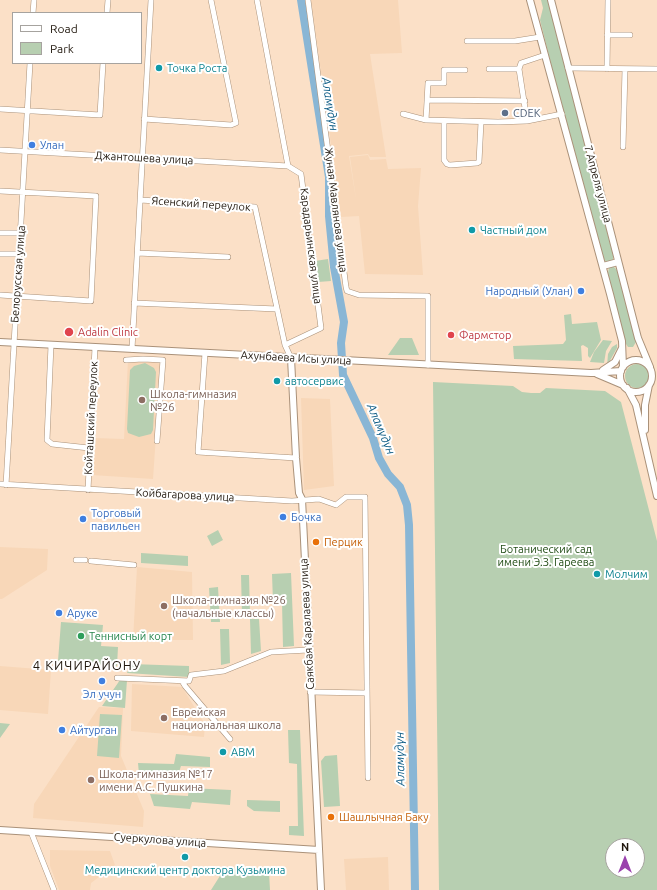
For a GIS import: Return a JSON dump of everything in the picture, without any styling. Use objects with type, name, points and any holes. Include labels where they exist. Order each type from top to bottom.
[{"type":"main road","name":"7 Апреля улица","points":[[530,0],[603,266],[622,346],[622,369]]},
{"type":"main road","name":"7 Апреля улица","points":[[551,0],[638,338],[650,368]]},
{"type":"main road","points":[[603,266],[618,262]]},
{"type":"main road","name":"Ахунбаева Исы улица","points":[[0,342],[591,373],[622,369]]},
{"type":"main road","points":[[591,373],[604,370],[612,364],[621,354],[622,346]]},
{"type":"main road","name":"Саякбая Каралаева улица","points":[[291,358],[296,458],[299,493],[302,499],[310,692],[321,890]]},
{"type":"main road","points":[[657,374],[643,362],[634,360],[622,369],[621,376],[636,405],[657,496]]},
{"type":"main road","points":[[645,440],[645,405],[652,382],[650,368]]},
{"type":"main road","name":"Ахунбаева Исы улица","points":[[591,373],[610,378],[626,387]]},
{"type":"main road","points":[[626,387],[640,391],[652,382]]},
{"type":"main road","name":"Суеркулова улица","points":[[0,830],[319,850]]},
{"type":"street","points":[[33,12],[34,0]]},
{"type":"street","points":[[107,12],[108,0]]},
{"type":"street","points":[[132,349],[151,0]]},
{"type":"street","points":[[144,119],[232,125],[236,123],[211,0]]},
{"type":"street","points":[[257,0],[288,166]]},
{"type":"street","name":"Жуная Мавлянова улица","points":[[308,0],[347,291],[359,295],[428,296],[428,364]]},
{"type":"street","points":[[607,69],[608,0]]},
{"type":"street","points":[[607,35],[630,35]]},
{"type":"street","points":[[467,41],[515,41],[540,37]]},
{"type":"street","points":[[527,121],[519,69],[521,63],[545,55]]},
{"type":"street","name":"Белорусская улица","points":[[6,485],[16,296],[24,192],[24,152],[30,64]]},
{"type":"street","points":[[0,109],[100,115],[103,64]]},
{"type":"street","points":[[489,68],[519,69]]},
{"type":"street","points":[[568,68],[657,69]]},
{"type":"street","points":[[623,147],[625,69]]},
{"type":"street","points":[[426,120],[428,83],[444,83],[444,70],[466,70]]},
{"type":"street","points":[[427,100],[525,101]]},
{"type":"street","points":[[403,114],[426,120],[481,122],[527,121],[562,114]]},
{"type":"street","points":[[444,121],[444,160],[450,165],[479,162],[481,122]]},
{"type":"street","name":"Джантошева улица","points":[[0,150],[288,166]]},
{"type":"street","name":"Карадарьинская улица","points":[[285,345],[321,328],[302,174],[288,166]]},
{"type":"street","points":[[0,191],[96,196],[91,301],[0,295]]},
{"type":"street","name":"Ясенский переулок","points":[[140,200],[255,207],[285,345]]},
{"type":"street","points":[[0,233],[21,233]]},
{"type":"street","points":[[137,253],[228,257]]},
{"type":"street","points":[[0,254],[19,254]]},
{"type":"street","points":[[134,303],[277,309]]},
{"type":"street","points":[[51,345],[47,440],[52,444],[89,448]]},
{"type":"street","points":[[285,345],[291,358]]},
{"type":"street","name":"Койташский переулок","points":[[88,490],[95,347]]},
{"type":"street","points":[[205,353],[198,452],[296,458]]},
{"type":"street","points":[[126,360],[163,360],[157,441]]},
{"type":"street","name":"Койбагарова улица","points":[[0,484],[292,501],[302,499],[319,499],[336,505],[346,497],[365,497],[367,693]]},
{"type":"street","points":[[76,560],[85,560]]},
{"type":"street","points":[[91,561],[134,565]]},
{"type":"street","points":[[117,678],[189,681],[190,675],[224,671],[271,652],[308,650]]},
{"type":"street","points":[[182,681],[230,739]]},
{"type":"street","points":[[310,692],[367,693],[368,778]]},
{"type":"street","points":[[31,832],[54,890]]},
{"type":"shaded area","points":[[311,0],[398,0],[402,53],[370,54],[386,157],[370,157],[368,154],[349,156],[356,199],[350,157],[368,155],[370,160],[386,159],[388,169],[421,168],[418,206],[423,275],[365,274],[359,216],[341,217]]},
{"type":"shaded area","name":"Школа-гимназия №26","points":[[128,360],[161,362],[153,479],[92,475],[94,438],[124,439]]},
{"type":"shaded area","points":[[301,398],[330,399],[334,486],[304,490]]},
{"type":"shaded area","points":[[0,547],[48,549],[47,570],[0,599]]},
{"type":"shaded area","name":"Школа-гимназия №26 (начальные классы)","points":[[137,567],[192,572],[193,640],[133,640]]},
{"type":"shaded area","points":[[0,666],[51,670],[48,714],[0,710]]},
{"type":"shaded area","points":[[132,684],[182,687],[205,724],[204,737],[131,731]]},
{"type":"shaded area","name":"Школа-гимназия №17 имени А.С. Пушкина","points":[[99,707],[123,708],[121,756],[144,811],[143,827],[33,818],[34,804]]},
{"type":"shaded area","points":[[50,850],[110,851],[115,865],[91,883],[90,890],[59,890],[50,866]]},
{"type":"shaded area","points":[[388,857],[389,890],[346,890],[344,859]]},
{"type":"green space","points":[[541,0],[548,0],[613,255],[613,260],[610,262],[606,262],[604,259],[551,64],[540,20],[543,8]]},
{"type":"green space","points":[[328,259],[331,281],[318,282],[315,261]]},
{"type":"green space","points":[[613,266],[617,270],[636,342],[633,347],[628,347],[626,344],[608,273],[609,267]]},
{"type":"green space","points":[[571,314],[572,324],[597,322],[601,340],[590,358],[588,356],[588,348],[583,345],[581,346],[582,361],[514,359],[513,346],[563,344],[566,340],[564,315]]},
{"type":"green space","points":[[400,338],[412,338],[419,355],[388,355]]},
{"type":"green space","points":[[603,340],[612,341],[606,351],[604,363],[590,362],[594,352]]},
{"type":"green space","points":[[617,344],[617,348],[607,366],[608,354],[612,347]]},
{"type":"green space","points":[[145,363],[154,368],[156,372],[153,430],[151,434],[139,437],[128,433],[127,429],[130,370],[134,366]]},
{"type":"green space","points":[[637,364],[645,368],[649,376],[645,384],[637,388],[629,384],[625,376],[629,368]]},
{"type":"green space","name":"Ботанический сад имени Э.З. Гареева","points":[[433,382],[513,386],[522,392],[531,393],[540,393],[546,388],[605,391],[621,402],[657,541],[657,890],[439,890]]},
{"type":"green space","points":[[218,530],[223,540],[212,546],[207,536]]},
{"type":"green space","points":[[141,553],[188,556],[188,566],[141,563]]},
{"type":"green space","points":[[291,573],[294,646],[283,647],[282,602],[273,602],[272,574]]},
{"type":"green space","points":[[241,575],[249,575],[250,615],[242,615]]},
{"type":"green space","points":[[218,587],[220,622],[211,622],[209,588]]},
{"type":"green space","points":[[250,619],[259,619],[261,651],[251,654]]},
{"type":"green space","name":"Теннисный корт","points":[[61,622],[103,625],[101,646],[118,647],[117,666],[58,661]]},
{"type":"green space","points":[[220,629],[229,629],[230,663],[221,665]]},
{"type":"green space","points":[[131,664],[189,666],[189,677],[127,673]]},
{"type":"green space","points":[[120,680],[127,680],[125,708],[102,706]]},
{"type":"green space","points":[[100,714],[122,715],[119,758],[97,756]]},
{"type":"green space","points":[[0,723],[10,724],[0,738]]},
{"type":"green space","points":[[288,730],[300,730],[304,836],[289,835],[289,826],[298,826],[297,764],[289,763]]},
{"type":"green space","points":[[176,754],[210,757],[210,767],[181,766],[178,775],[139,774],[138,763],[174,764]]},
{"type":"green space","points":[[337,755],[340,806],[324,807],[321,761],[325,756]]},
{"type":"green space","points":[[189,788],[231,790],[230,805],[192,802],[190,809],[154,806],[150,794],[188,796]]},
{"type":"green space","points":[[247,800],[280,801],[280,812],[254,811],[247,806]]},
{"type":"green space","points":[[225,868],[269,872],[270,890],[211,890]]},
{"type":"waterway","name":"Аламүдүн","points":[[301,0],[329,177],[329,216],[334,267],[344,322],[341,343],[343,375],[373,438],[379,458],[388,474],[400,487],[407,505],[409,525],[415,890]]},
{"type":"place","name":"Точка Роста","points":[[159,68]]},
{"type":"place","name":"CDEK","points":[[505,113]]},
{"type":"place","name":"Улан","points":[[32,145]]},
{"type":"place","name":"Частный дом","points":[[472,230]]},
{"type":"place","name":"Народный (Улан)","points":[[581,291]]},
{"type":"place","name":"Adalin Clinic","points":[[69,332]]},
{"type":"place","name":"Фармстор","points":[[451,335]]},
{"type":"place","name":"автосервис","points":[[277,381]]},
{"type":"place","name":"Школа-гимназия №26","points":[[142,400]]},
{"type":"place","name":"Бочка","points":[[283,517]]},
{"type":"place","name":"Торговый павильен","points":[[83,519]]},
{"type":"place","name":"Перцик","points":[[316,542]]},
{"type":"place","name":"Молчим","points":[[597,574]]},
{"type":"place","name":"Школа-гимназия №26 (начальные классы)","points":[[164,606]]},
{"type":"place","name":"Аруке","points":[[59,613]]},
{"type":"place","name":"Теннисный корт","points":[[81,636]]},
{"type":"place","name":"Эл учун","points":[[102,681]]},
{"type":"place","name":"Еврейская национальная школа","points":[[164,718]]},
{"type":"place","name":"Айтурган","points":[[62,730]]},
{"type":"place","name":"ABM","points":[[223,752]]},
{"type":"place","name":"Школа-гимназия №17 имени А.С. Пушкина","points":[[91,780]]},
{"type":"place","name":"Шашлычная Баку","points":[[331,817]]},
{"type":"place","name":"Медицинский центр доктора Кузьмина","points":[[185,857]]},
{"type":"district","name":"4 КИЧИРАЙОНУ","points":[[87,666]]}]
